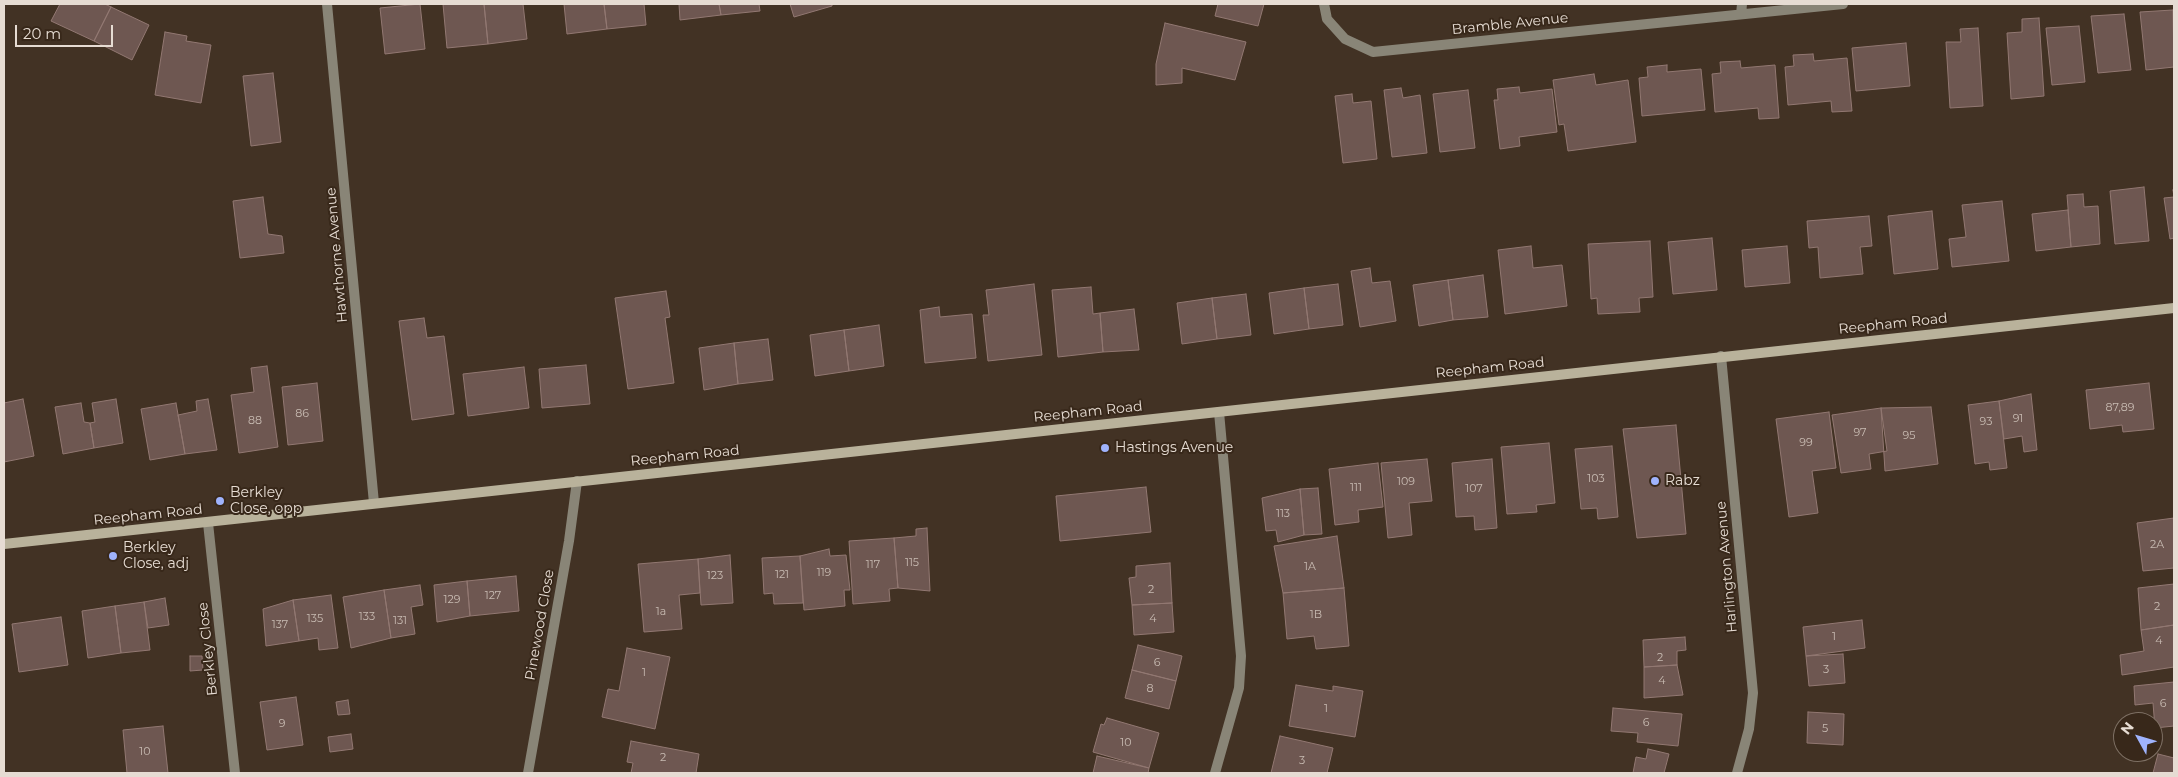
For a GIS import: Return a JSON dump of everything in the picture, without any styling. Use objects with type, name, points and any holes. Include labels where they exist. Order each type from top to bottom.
[{"type":"street","name":"Hawthorne Avenue","points":[[327,4],[374,503]]},
{"type":"street","name":"Bramble Avenue","points":[[1324,4],[1327,19],[1345,39],[1373,52],[1742,9],[1843,4]]},
{"type":"street","name":"Reepham Road","points":[[4,544],[2174,308]]},
{"type":"street","name":"Harlington Avenue","points":[[1721,356],[1752,693],[1749,729],[1737,773]]},
{"type":"street","points":[[1215,773],[1239,688],[1241,656],[1219,412]]},
{"type":"street","name":"Pinewood Close","points":[[528,773],[569,541],[577,481]]},
{"type":"street","name":"Berkley Close","points":[[208,522],[235,773]]},
{"type":"building","points":[[60,4],[105,4],[111,7],[94,41],[51,21]]},
{"type":"building","points":[[420,4],[425,49],[385,54],[380,8]]},
{"type":"building","points":[[443,4],[484,4],[488,44],[447,48]]},
{"type":"building","points":[[484,4],[523,4],[527,39],[488,44]]},
{"type":"building","points":[[564,4],[604,4],[607,29],[567,34]]},
{"type":"building","points":[[604,4],[644,4],[646,25],[607,29]]},
{"type":"building","points":[[679,4],[719,4],[721,15],[680,20]]},
{"type":"building","points":[[719,4],[759,4],[760,11],[721,15]]},
{"type":"building","points":[[790,4],[832,4],[832,6],[794,17]]},
{"type":"building","points":[[1218,4],[1264,4],[1258,26],[1215,16]]},
{"type":"building","points":[[111,7],[149,25],[132,60],[94,41]]},
{"type":"building","points":[[2173,10],[2174,67],[2146,70],[2140,12]]},
{"type":"building","points":[[2124,14],[2131,70],[2098,73],[2091,16]]},
{"type":"building","points":[[2039,18],[2044,96],[2011,99],[2007,33],[2022,32],[2022,19]]},
{"type":"building","points":[[1165,23],[1246,42],[1235,80],[1182,68],[1182,83],[1156,85],[1156,64]]},
{"type":"building","points":[[2079,26],[2085,82],[2052,85],[2046,28]]},
{"type":"building","points":[[1978,28],[1983,106],[1950,108],[1946,42],[1961,42],[1960,29]]},
{"type":"building","points":[[165,32],[187,36],[186,41],[211,45],[201,103],[155,95]]},
{"type":"building","points":[[1906,43],[1910,86],[1856,91],[1852,48]]},
{"type":"building","points":[[1813,54],[1814,61],[1847,58],[1852,111],[1832,112],[1831,101],[1788,105],[1785,67],[1794,66],[1793,55]]},
{"type":"building","points":[[1740,61],[1741,68],[1775,65],[1779,118],[1759,119],[1758,108],[1715,112],[1712,74],[1721,73],[1720,62]]},
{"type":"building","points":[[1667,65],[1667,72],[1701,69],[1705,110],[1642,116],[1639,78],[1648,77],[1647,67]]},
{"type":"building","points":[[273,73],[281,142],[251,146],[243,76]]},
{"type":"building","points":[[1594,74],[1596,85],[1628,80],[1636,142],[1568,151],[1564,124],[1559,125],[1553,80]]},
{"type":"building","points":[[1519,87],[1520,93],[1552,89],[1557,132],[1519,137],[1520,146],[1500,149],[1494,100],[1498,100],[1497,89]]},
{"type":"building","points":[[1401,88],[1403,98],[1420,95],[1427,153],[1392,157],[1384,90]]},
{"type":"building","points":[[1468,90],[1475,148],[1440,152],[1433,94]]},
{"type":"building","points":[[1352,94],[1353,103],[1371,101],[1377,159],[1343,163],[1335,96]]},
{"type":"building","points":[[2144,187],[2149,241],[2115,244],[2110,191]]},
{"type":"building","points":[[2083,194],[2084,207],[2098,206],[2100,244],[2071,247],[2067,195]]},
{"type":"building","points":[[263,197],[268,234],[282,236],[284,253],[240,258],[233,201]]},
{"type":"building","points":[[2174,197],[2174,238],[2170,239],[2164,198]]},
{"type":"building","points":[[2002,201],[2009,261],[1952,267],[1949,239],[1966,237],[1962,205]]},
{"type":"building","points":[[2068,210],[2071,247],[2036,251],[2032,214]]},
{"type":"building","points":[[1932,211],[1938,269],[1894,274],[1888,216]]},
{"type":"building","points":[[1869,216],[1872,246],[1860,247],[1863,274],[1820,278],[1818,247],[1809,248],[1807,221]]},
{"type":"building","points":[[1712,238],[1717,290],[1673,294],[1668,242]]},
{"type":"building","points":[[1650,241],[1653,297],[1639,298],[1640,312],[1598,314],[1597,298],[1591,299],[1588,244]]},
{"type":"building","points":[[1531,246],[1533,268],[1562,265],[1567,306],[1505,314],[1498,250]]},
{"type":"building","points":[[1787,246],[1790,283],[1745,287],[1742,250]]},
{"type":"building","points":[[1370,268],[1372,283],[1390,281],[1396,321],[1360,327],[1351,271]]},
{"type":"building","points":[[1483,275],[1488,317],[1453,320],[1448,280]]},
{"type":"building","points":[[1448,280],[1453,320],[1419,326],[1413,285]]},
{"type":"building","points":[[1034,284],[1042,355],[988,361],[983,315],[989,315],[986,290]]},
{"type":"building","points":[[1338,284],[1343,325],[1309,329],[1304,288]]},
{"type":"building","points":[[1091,287],[1093,314],[1100,313],[1103,352],[1058,357],[1052,290]]},
{"type":"building","points":[[1304,288],[1309,329],[1274,334],[1269,293]]},
{"type":"building","points":[[666,291],[670,317],[665,318],[674,383],[628,389],[615,298]]},
{"type":"building","points":[[1246,294],[1251,335],[1217,339],[1212,298]]},
{"type":"building","points":[[1212,298],[1217,339],[1182,344],[1177,303]]},
{"type":"building","points":[[939,307],[940,317],[972,314],[976,358],[925,363],[920,310]]},
{"type":"building","points":[[1134,309],[1139,350],[1103,352],[1100,313]]},
{"type":"building","points":[[424,318],[427,338],[444,336],[454,414],[412,420],[399,321]]},
{"type":"building","points":[[879,325],[884,366],[849,371],[844,330]]},
{"type":"building","points":[[844,330],[849,371],[815,376],[810,335]]},
{"type":"building","points":[[768,339],[773,380],[738,384],[734,343]]},
{"type":"building","points":[[734,343],[738,384],[704,390],[699,348]]},
{"type":"building","points":[[586,365],[590,404],[542,408],[539,369]]},
{"type":"building","points":[[267,366],[278,447],[239,453],[231,395],[254,392],[251,368]]},
{"type":"building","points":[[524,367],[529,408],[468,416],[463,374]]},
{"type":"building","points":[[317,383],[323,441],[288,445],[282,387]]},
{"type":"building","points":[[2149,383],[2154,429],[2123,432],[2122,425],[2090,429],[2086,390]]},
{"type":"building","points":[[2031,394],[2037,450],[2024,452],[2022,436],[2004,439],[1999,401]]},
{"type":"building","points":[[23,399],[34,456],[4,462],[4,403]]},
{"type":"building","points":[[116,399],[123,443],[94,448],[90,423],[95,422],[92,403]]},
{"type":"building","points":[[208,399],[217,450],[185,454],[178,415],[197,411],[196,401]]},
{"type":"building","points":[[1999,401],[2007,468],[1990,470],[1989,462],[1975,464],[1968,405]]},
{"type":"building","points":[[81,403],[84,422],[90,423],[94,448],[63,454],[55,407]]},
{"type":"building","points":[[176,403],[185,454],[150,460],[141,409]]},
{"type":"building","points":[[1931,407],[1938,464],[1885,471],[1881,408]]},
{"type":"building","points":[[1881,408],[1887,451],[1869,454],[1871,469],[1841,473],[1832,415]]},
{"type":"building","points":[[1829,412],[1836,468],[1812,471],[1818,513],[1789,517],[1776,419]]},
{"type":"building","name":"Rabz","points":[[1676,425],[1686,534],[1637,538],[1623,429]]},
{"type":"building","points":[[1549,443],[1555,503],[1536,505],[1537,512],[1507,514],[1501,447]]},
{"type":"building","points":[[1612,446],[1618,517],[1598,519],[1597,508],[1581,509],[1575,449]]},
{"type":"building","points":[[1427,459],[1432,501],[1409,503],[1412,535],[1388,538],[1381,463]]},
{"type":"building","points":[[1492,459],[1497,528],[1475,530],[1474,516],[1456,517],[1452,463]]},
{"type":"building","points":[[1378,463],[1383,507],[1358,510],[1359,522],[1335,525],[1329,469]]},
{"type":"building","points":[[1146,487],[1151,532],[1060,541],[1056,496]]},
{"type":"building","points":[[1318,488],[1322,534],[1304,535],[1300,489]]},
{"type":"building","points":[[1300,489],[1304,535],[1278,542],[1276,530],[1266,531],[1262,498]]},
{"type":"building","points":[[2174,518],[2174,568],[2143,571],[2137,523]]},
{"type":"building","points":[[927,528],[930,591],[898,588],[894,538],[916,536],[916,529]]},
{"type":"building","points":[[1337,536],[1344,588],[1283,593],[1274,546]]},
{"type":"building","points":[[894,538],[898,588],[889,589],[890,601],[853,604],[849,541]]},
{"type":"building","points":[[829,549],[830,556],[846,555],[850,590],[844,590],[845,606],[804,610],[800,556]]},
{"type":"building","points":[[730,555],[733,603],[701,605],[698,559]]},
{"type":"building","points":[[800,556],[803,603],[774,604],[773,593],[764,594],[762,558]]},
{"type":"building","points":[[698,559],[700,593],[679,595],[682,629],[644,632],[638,564]]},
{"type":"building","points":[[1170,563],[1172,603],[1132,605],[1129,578],[1136,577],[1136,566]]},
{"type":"building","points":[[516,576],[519,611],[470,616],[467,581]]},
{"type":"building","points":[[467,581],[470,616],[437,622],[434,585]]},
{"type":"building","points":[[2174,584],[2174,625],[2141,630],[2138,588]]},
{"type":"building","points":[[420,585],[423,605],[411,607],[415,634],[391,638],[384,590]]},
{"type":"building","points":[[1344,588],[1349,646],[1316,649],[1314,636],[1287,639],[1283,593]]},
{"type":"building","points":[[384,590],[391,638],[351,648],[343,597]]},
{"type":"building","points":[[331,595],[338,648],[319,650],[318,638],[299,641],[293,600]]},
{"type":"building","points":[[165,598],[169,625],[148,628],[144,602]]},
{"type":"building","points":[[293,600],[299,641],[266,646],[263,609]]},
{"type":"building","points":[[144,602],[150,650],[121,653],[115,606]]},
{"type":"building","points":[[1172,603],[1174,632],[1134,635],[1132,605]]},
{"type":"building","points":[[115,606],[121,653],[88,658],[82,611]]},
{"type":"building","points":[[61,617],[68,665],[19,672],[12,624]]},
{"type":"building","points":[[1862,620],[1865,648],[1806,656],[1803,627]]},
{"type":"building","points":[[2174,625],[2174,667],[2122,675],[2120,655],[2144,651],[2141,630]]},
{"type":"building","points":[[1685,637],[1686,650],[1677,651],[1677,665],[1644,667],[1643,640]]},
{"type":"building","points":[[1138,645],[1182,656],[1176,681],[1132,670]]},
{"type":"building","points":[[627,648],[670,657],[655,729],[602,717],[608,689],[619,691]]},
{"type":"building","points":[[1843,654],[1845,683],[1809,686],[1806,656]]},
{"type":"building","points":[[190,656],[202,656],[203,670],[190,671]]},
{"type":"building","points":[[1677,665],[1683,695],[1644,698],[1644,667]]},
{"type":"building","points":[[1132,670],[1176,681],[1169,709],[1125,698]]},
{"type":"building","points":[[2174,682],[2174,726],[2163,727],[2163,712],[2154,712],[2153,703],[2135,705],[2134,686]]},
{"type":"building","points":[[1296,685],[1333,691],[1333,686],[1363,691],[1355,737],[1289,726]]},
{"type":"building","points":[[296,697],[303,745],[267,750],[260,702]]},
{"type":"building","points":[[348,700],[350,714],[338,715],[336,702]]},
{"type":"building","points":[[1613,708],[1682,714],[1678,746],[1637,742],[1638,733],[1611,731]]},
{"type":"building","points":[[1808,712],[1844,714],[1843,745],[1807,743]]},
{"type":"building","points":[[1107,718],[1159,733],[1149,768],[1093,752],[1101,724],[1104,725]]},
{"type":"building","points":[[163,726],[168,773],[127,773],[123,730]]},
{"type":"building","points":[[351,734],[353,749],[330,752],[328,737]]},
{"type":"building","points":[[1280,736],[1333,748],[1327,773],[1271,773]]},
{"type":"building","points":[[631,741],[699,754],[696,773],[631,773],[633,763],[627,762]]},
{"type":"building","points":[[1648,749],[1669,754],[1664,773],[1633,773],[1636,757],[1646,759]]},
{"type":"building","points":[[2163,755],[2174,758],[2174,773],[2153,773],[2156,762],[2163,762]]},
{"type":"building","points":[[1097,756],[1149,768],[1148,773],[1093,773]]},
{"type":"place","name":"Hastings Avenue","points":[[1105,448]]},
{"type":"place","name":"Rabz","points":[[1655,481]]},
{"type":"place","name":"Berkley Close, opp","points":[[220,501]]},
{"type":"place","name":"Berkley Close, adj","points":[[113,556]]}]
